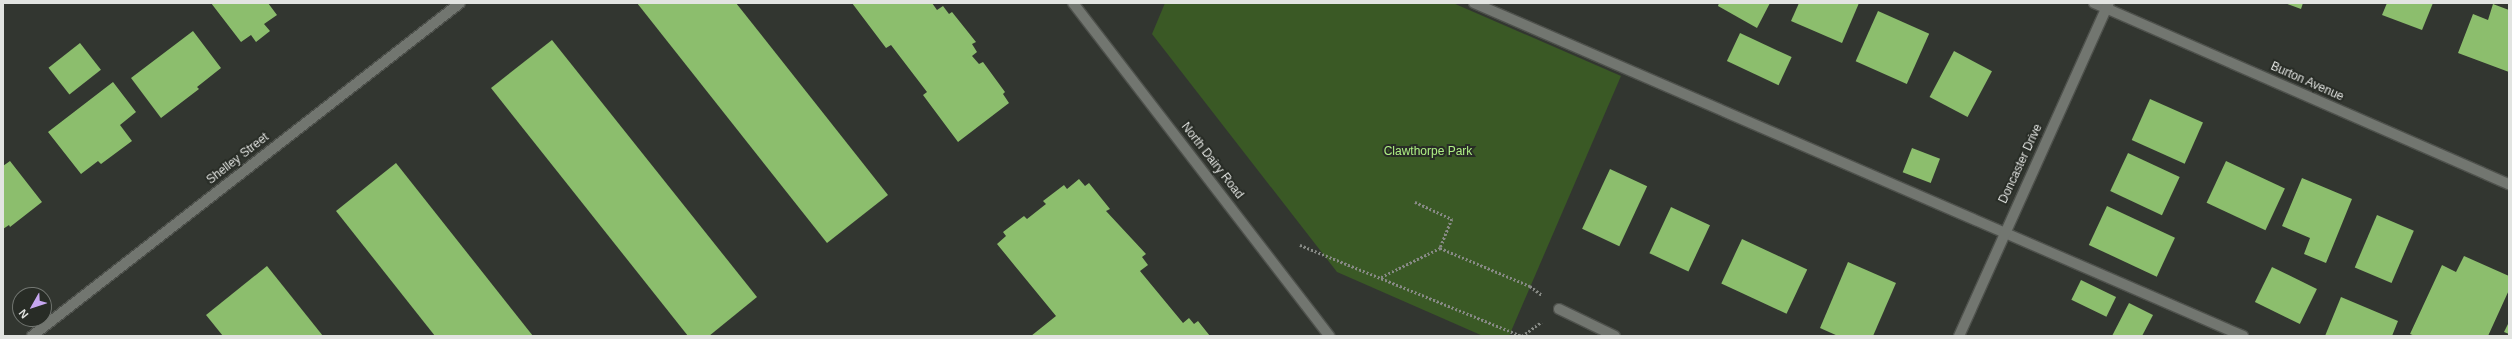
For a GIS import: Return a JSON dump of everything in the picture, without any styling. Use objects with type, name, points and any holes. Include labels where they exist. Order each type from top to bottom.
[{"type":"street","name":"Shelley Street","points":[[32,336],[460,3]]},
{"type":"street","name":"North Dairy Road","points":[[1073,3],[1329,336]]},
{"type":"street","points":[[1474,3],[2243,336]]},
{"type":"street","name":"Burton Avenue","points":[[2094,3],[2108,6],[2509,184]]},
{"type":"street","name":"Doncaster Drive","points":[[1959,336],[2004,233],[2108,6]]},
{"type":"street","points":[[1559,309],[1615,336]]},
{"type":"path","points":[[1381,277],[1440,248],[1452,219],[1415,202]]},
{"type":"path","points":[[1300,245],[1522,336],[1559,309],[1530,286],[1440,248]]},
{"type":"green space","name":"Clawthorpe Park","points":[[1165,3],[1453,3],[1621,76],[1509,336],[1483,336],[1337,272],[1152,34]]},
{"type":"building","points":[[211,3],[268,3],[277,15],[264,24],[270,31],[256,42],[251,35],[241,42]]},
{"type":"building","points":[[637,3],[736,3],[888,195],[827,243]]},
{"type":"building","points":[[852,3],[932,3],[937,10],[943,6],[949,14],[952,12],[976,42],[972,44],[977,52],[972,56],[979,64],[983,62],[1005,92],[1003,94],[1009,103],[958,142],[923,95],[927,92],[891,45],[886,48]]},
{"type":"building","points":[[1719,3],[1770,3],[1757,28],[1718,6]]},
{"type":"building","points":[[1799,3],[1859,3],[1842,43],[1791,21]]},
{"type":"building","points":[[2285,3],[2303,3],[2301,9]]},
{"type":"building","points":[[2387,3],[2433,3],[2422,30],[2382,15]]},
{"type":"building","points":[[2493,4],[2509,10],[2509,72],[2458,53],[2473,14],[2488,20]]},
{"type":"building","points":[[1878,11],[1929,34],[1907,84],[1856,61]]},
{"type":"building","points":[[193,31],[221,68],[197,87],[199,89],[161,118],[131,78]]},
{"type":"building","points":[[1740,33],[1792,57],[1779,85],[1727,61]]},
{"type":"building","points":[[552,40],[757,297],[709,336],[688,336],[491,88]]},
{"type":"building","points":[[80,43],[101,70],[69,94],[48,68]]},
{"type":"building","points":[[1954,51],[1992,71],[1968,117],[1930,97]]},
{"type":"building","points":[[113,82],[136,112],[120,125],[132,141],[101,164],[98,161],[81,174],[48,132]]},
{"type":"building","points":[[2150,99],[2203,123],[2185,164],[2132,140]]},
{"type":"building","points":[[1912,148],[1940,159],[1931,183],[1903,172]]},
{"type":"building","points":[[2128,153],[2180,177],[2162,215],[2110,191]]},
{"type":"building","points":[[10,161],[42,202],[10,227],[9,225],[3,229],[3,166]]},
{"type":"building","points":[[2226,161],[2285,188],[2265,230],[2207,203]]},
{"type":"building","points":[[396,163],[533,336],[435,336],[336,211]]},
{"type":"building","points":[[1610,169],[1647,186],[1619,246],[1582,229]]},
{"type":"building","points":[[2302,178],[2352,199],[2326,263],[2304,254],[2310,238],[2282,226]]},
{"type":"building","points":[[1079,179],[1085,186],[1089,183],[1110,209],[1106,211],[1146,254],[1142,257],[1148,265],[1140,271],[1183,323],[1189,318],[1194,324],[1198,321],[1210,336],[1031,336],[1056,316],[997,244],[1006,236],[1003,232],[1024,216],[1027,219],[1046,204],[1043,201],[1064,185],[1067,189]]},
{"type":"building","points":[[2107,206],[2175,238],[2157,277],[2089,245]]},
{"type":"building","points":[[1671,207],[1710,225],[1688,271],[1649,253]]},
{"type":"building","points":[[2377,215],[2414,231],[2392,283],[2355,267]]},
{"type":"building","points":[[1742,239],[1807,269],[1787,314],[1721,283]]},
{"type":"building","points":[[2464,256],[2509,276],[2509,290],[2488,336],[2415,336],[2410,334],[2442,265],[2456,272]]},
{"type":"building","points":[[1848,262],[1896,283],[1873,336],[1838,336],[1820,328]]},
{"type":"building","points":[[267,266],[323,336],[223,336],[206,315]]},
{"type":"building","points":[[2272,267],[2317,289],[2300,324],[2255,302]]},
{"type":"building","points":[[2081,280],[2116,297],[2106,317],[2071,300]]},
{"type":"building","points":[[2341,297],[2398,321],[2392,336],[2325,336]]},
{"type":"building","points":[[2129,303],[2153,315],[2142,336],[2112,336]]},
{"type":"building","points":[[2509,322],[2509,334],[2504,332]]}]
